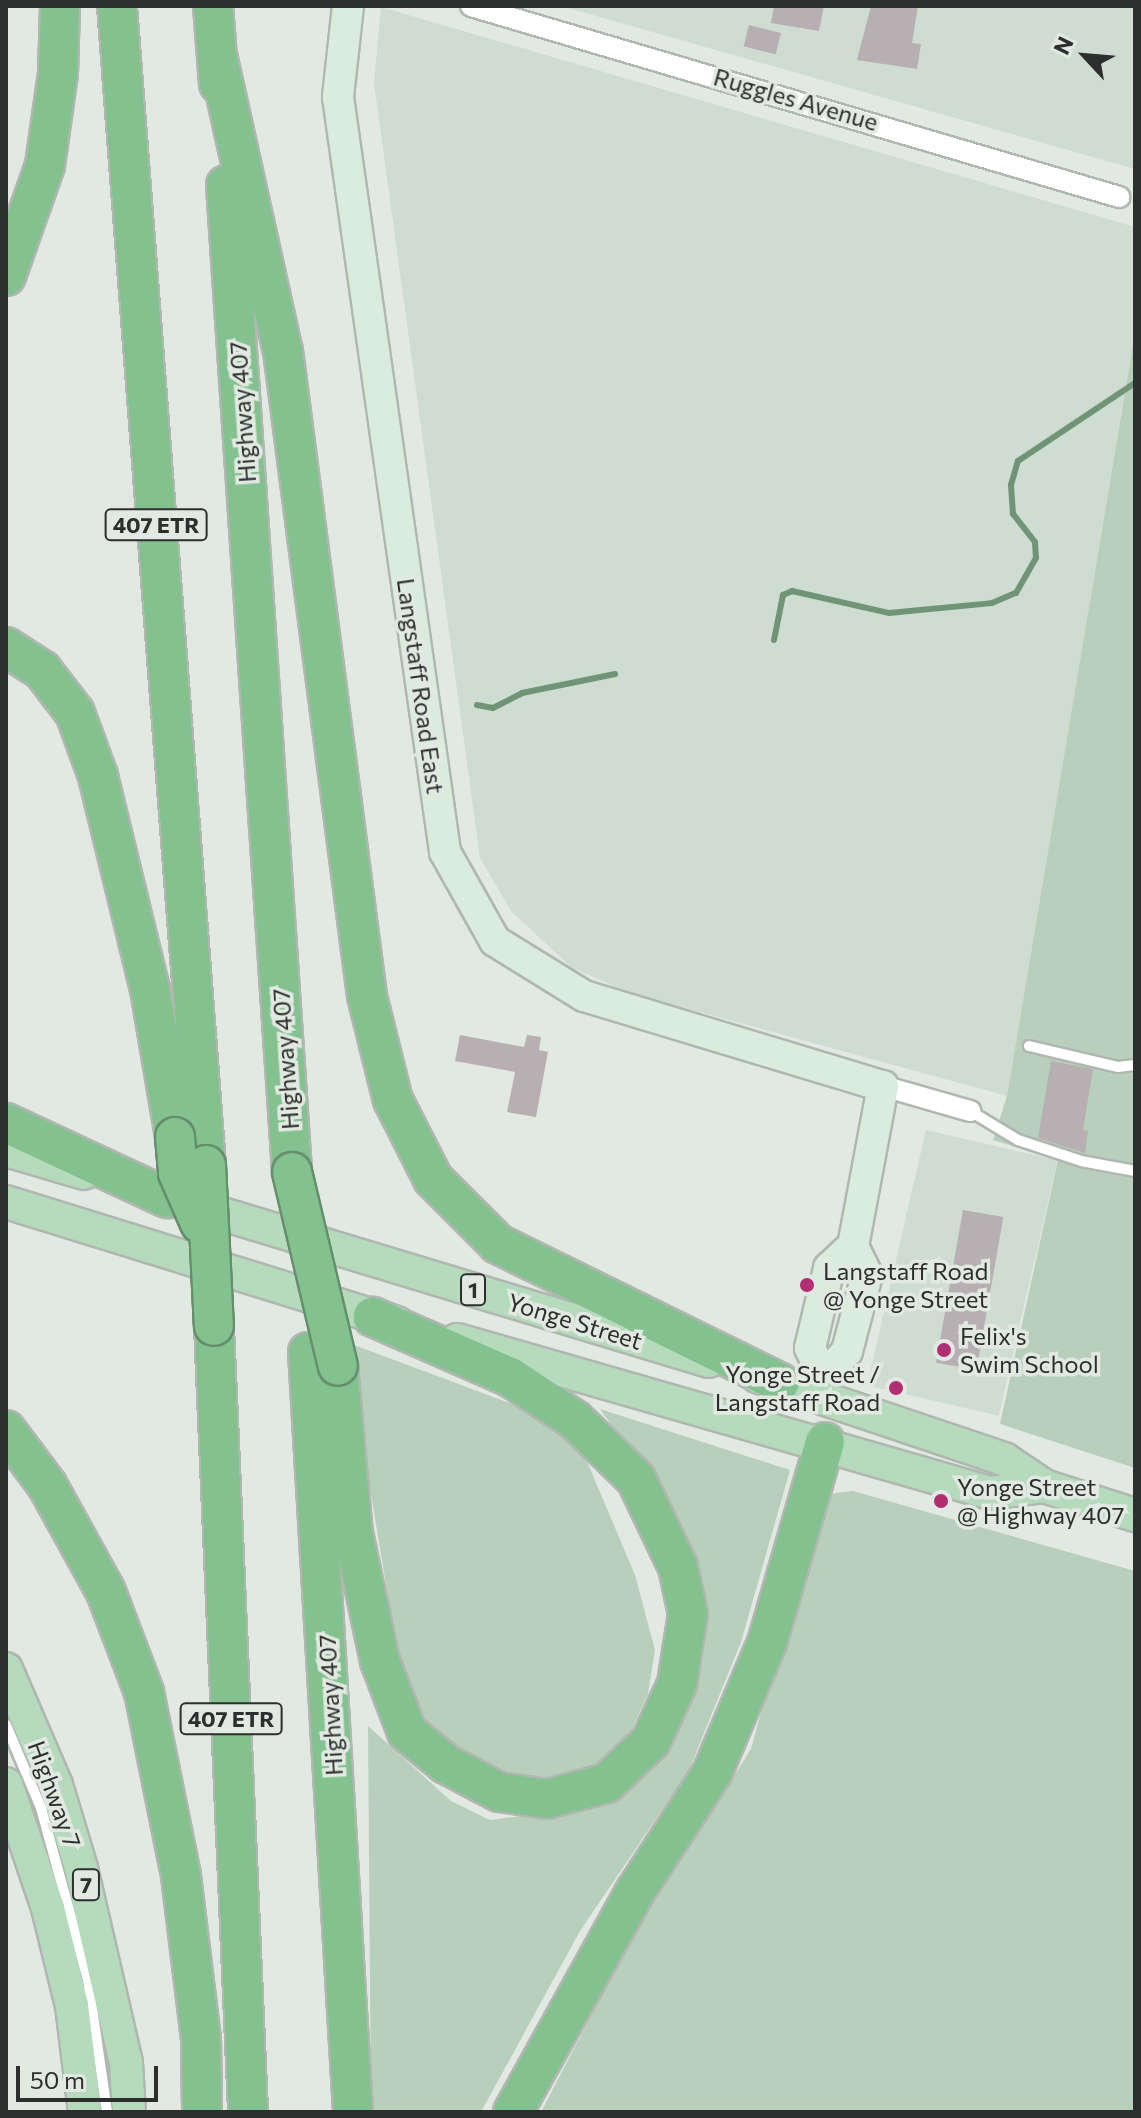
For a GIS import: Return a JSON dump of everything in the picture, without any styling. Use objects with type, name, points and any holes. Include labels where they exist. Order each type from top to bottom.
[{"type":"highway","points":[[6,276],[45,165],[58,74],[60,6]]},
{"type":"highway","name":"407 ETR","points":[[117,6],[206,1165],[248,2112]]},
{"type":"highway","name":"Highway 407","points":[[213,6],[292,1172],[323,1359],[353,2112]]},
{"type":"highway","points":[[218,59],[283,351],[367,996],[393,1100],[433,1179],[498,1244],[780,1383]]},
{"type":"highway","points":[[6,647],[42,670],[75,713],[98,776],[150,989],[175,1137],[178,1173],[211,1248]]},
{"type":"highway","points":[[6,1123],[167,1198]]},
{"type":"highway","points":[[323,1359],[353,1533],[380,1661],[407,1732],[446,1764],[499,1792],[547,1799],[607,1783],[651,1741],[677,1684],[688,1614],[678,1567],[636,1479],[575,1420],[510,1377],[373,1317]]},
{"type":"highway","points":[[6,1430],[47,1485],[106,1592],[144,1692],[181,1876],[201,2038],[202,2112]]},
{"type":"highway","points":[[513,2112],[635,1892],[712,1773],[767,1643],[825,1442]]},
{"type":"main road","name":"Yonge Street","points":[[6,1150],[780,1383],[824,1387],[1004,1459],[1044,1486],[1135,1515]]},
{"type":"main road","name":"Yonge Street","points":[[6,1202],[373,1317],[825,1442],[990,1493],[1044,1486]]},
{"type":"main road","points":[[824,1387],[825,1442]]},
{"type":"main road","name":"Highway 7","points":[[6,1669],[56,1785],[81,1868],[126,2063],[129,2112]]},
{"type":"main road","name":"Highway 7","points":[[6,1784],[52,1922],[72,2006],[85,2112]]},
{"type":"street","name":"Langstaff Road East","points":[[348,6],[338,97],[445,852],[495,941],[584,996],[970,1111]]},
{"type":"street","name":"Ruggles Avenue","points":[[471,6],[1119,197]]},
{"type":"street","points":[[824,1387],[847,1351],[867,1275],[853,1246],[883,1086]]},
{"type":"lane","points":[[1029,1046],[1118,1067],[1135,1065]]},
{"type":"lane","points":[[970,1111],[1018,1140],[1081,1161],[1135,1171]]},
{"type":"lane","points":[[6,1725],[41,1808],[88,1980],[107,2112]]},
{"type":"shaded area","points":[[561,6],[1135,6],[1135,169]]},
{"type":"shaded area","points":[[381,7],[1135,227],[1135,333],[1007,1096],[627,992],[571,967],[511,911],[480,858],[374,83]]},
{"type":"shaded area","points":[[926,1130],[1058,1160],[999,1416],[867,1385]]},
{"type":"green space","points":[[1135,333],[1135,1468],[1000,1424],[1058,1160],[993,1140],[1007,1096]]},
{"type":"green space","points":[[346,1342],[539,1414],[586,1459],[635,1575],[655,1650],[648,1694],[624,1747],[572,1780],[505,1780],[443,1748],[402,1682]]},
{"type":"green space","points":[[600,1409],[790,1470],[741,1642],[689,1770],[580,1931],[481,2112],[371,2112],[368,1726],[451,1801],[490,1820],[605,1805],[677,1736],[703,1630],[682,1527]]},
{"type":"green space","points":[[853,1491],[1135,1571],[1135,2112],[541,2112],[628,1944],[751,1749],[815,1516],[828,1494]]},
{"type":"building","points":[[774,6],[824,6],[819,31],[771,23]]},
{"type":"building","points":[[871,6],[918,6],[912,43],[921,44],[917,69],[857,60]]},
{"type":"building","points":[[749,25],[781,33],[776,54],[744,46]]},
{"type":"building","points":[[460,1035],[524,1047],[527,1035],[541,1037],[539,1050],[548,1052],[536,1117],[507,1112],[515,1072],[455,1061]]},
{"type":"building","points":[[1051,1061],[1093,1069],[1083,1130],[1088,1131],[1085,1153],[1038,1138]]},
{"type":"building","points":[[963,1210],[1003,1217],[976,1370],[936,1363]]},
{"type":"waterway","points":[[774,640],[783,595],[792,591],[889,613],[992,603],[1016,593],[1036,558],[1035,542],[1013,514],[1011,485],[1018,461],[1135,383]]},
{"type":"waterway","points":[[477,705],[493,708],[522,693],[615,674]]},
{"type":"place","name":"Langstaff Road @ Yonge Street","points":[[807,1285]]},
{"type":"place","name":"Felix's Swim School","points":[[944,1350]]},
{"type":"place","name":"Yonge Street / Langstaff Road","points":[[896,1388]]},
{"type":"place","name":"Yonge Street @ Highway 407","points":[[941,1501]]}]
